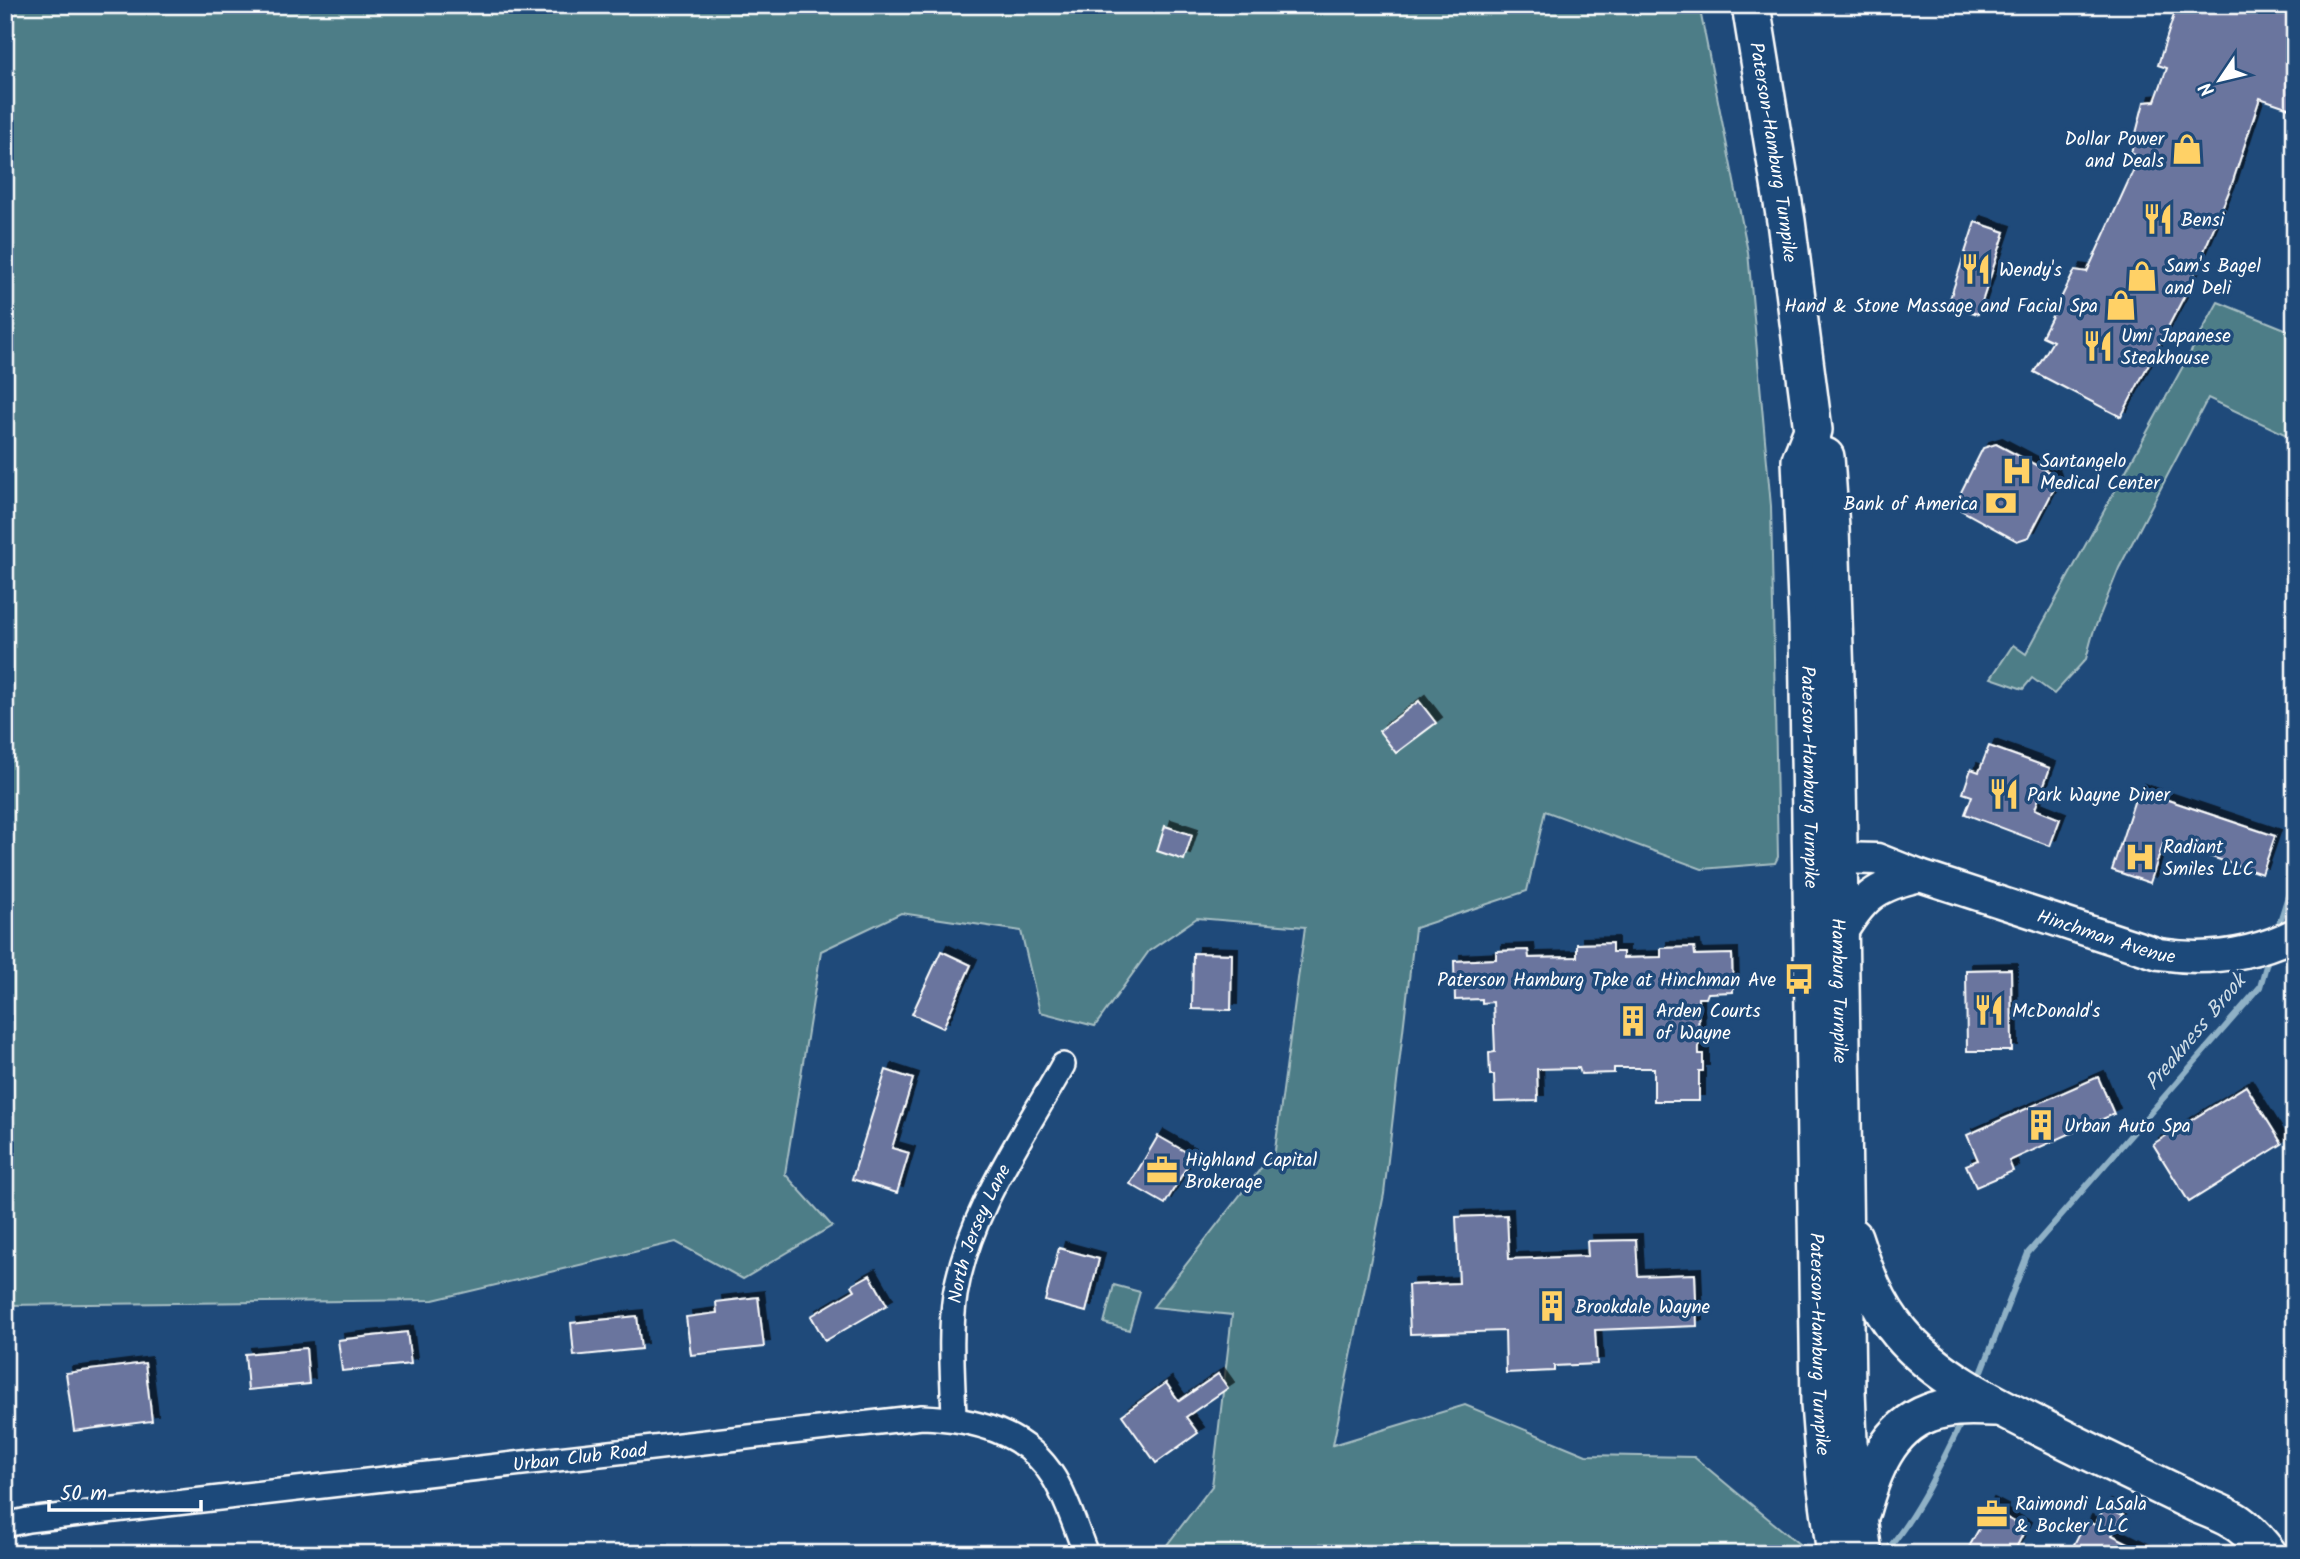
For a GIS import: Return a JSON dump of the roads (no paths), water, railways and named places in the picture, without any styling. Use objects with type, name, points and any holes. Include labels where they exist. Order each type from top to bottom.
[{"type":"main road","name":"Paterson-Hamburg Turnpike","points":[[1751,5],[1786,221],[1813,430]]},
{"type":"main road","name":"Hamburg Turnpike","points":[[1813,430],[1826,460],[1830,512],[1825,861],[1839,937],[1846,1403],[1860,1538]]},
{"type":"main road","name":"Paterson-Hamburg Turnpike","points":[[1825,861],[1820,1404],[1836,1554]]},
{"type":"main road","points":[[1843,1210],[1878,1301],[1897,1331],[1914,1349],[1999,1407],[2200,1505],[2233,1518],[2249,1530],[2268,1554]]},
{"type":"main road","points":[[1860,1538],[1870,1478],[1897,1434],[1930,1412],[1960,1406],[1999,1407]]},
{"type":"main road","points":[[2200,1505],[2239,1545],[2244,1554]]},
{"type":"street","name":"Hinchman Avenue","points":[[1825,861],[1877,859],[1920,876],[2159,954],[2188,958],[2218,957],[2278,941]]},
{"type":"street","points":[[1839,937],[1855,910],[1876,891],[1893,882],[1920,876]]},
{"type":"street","name":"North Jersey Lane","points":[[954,1418],[952,1334],[955,1296],[972,1231],[990,1193],[1063,1065]]},
{"type":"street","name":"Urban Club Road","points":[[5,1525],[28,1520],[922,1417],[954,1418],[982,1424],[1008,1435],[1031,1451],[1043,1463],[1062,1493],[1086,1554]]},
{"type":"waterway","name":"Preakness Brook","points":[[2277,931],[2295,874]]},
{"type":"waterway","name":"Preakness Brook","points":[[1982,1371],[2028,1253],[2260,987],[2269,955]]},
{"type":"waterway","name":"Preakness Brook","points":[[1884,1554],[1918,1507],[1962,1421]]},
{"type":"place","name":"Dollar Power and Deals","points":[[2187,149]]},
{"type":"place","name":"Bensi","points":[[2158,219]]},
{"type":"place","name":"Wendy's","points":[[1976,269]]},
{"type":"place","name":"Sam's Bagel and Deli","points":[[2142,276]]},
{"type":"place","name":"Hand & Stone Massage and Facial Spa","points":[[2121,305]]},
{"type":"place","name":"Umi Japanese Steakhouse","points":[[2098,346]]},
{"type":"place","name":"Santangelo Medical Center","points":[[2017,471]]},
{"type":"place","name":"Bank of America","points":[[2001,503]]},
{"type":"place","name":"Park Wayne Diner","points":[[2004,794]]},
{"type":"place","name":"Radiant Smiles LLC","points":[[2140,857]]},
{"type":"place","name":"Paterson Hamburg Tpke at Hinchman Ave","points":[[1799,979]]},
{"type":"place","name":"McDonald's","points":[[1989,1010]]},
{"type":"place","name":"Arden Courts of Wayne","points":[[1633,1021]]},
{"type":"place","name":"Urban Auto Spa","points":[[2041,1125]]},
{"type":"place","name":"Highland Capital Brokerage","points":[[1162,1170]]},
{"type":"place","name":"Brookdale Wayne","points":[[1552,1306]]},
{"type":"place","name":"Raimondi LaSala & Bocker LLC","points":[[1992,1514]]}]
